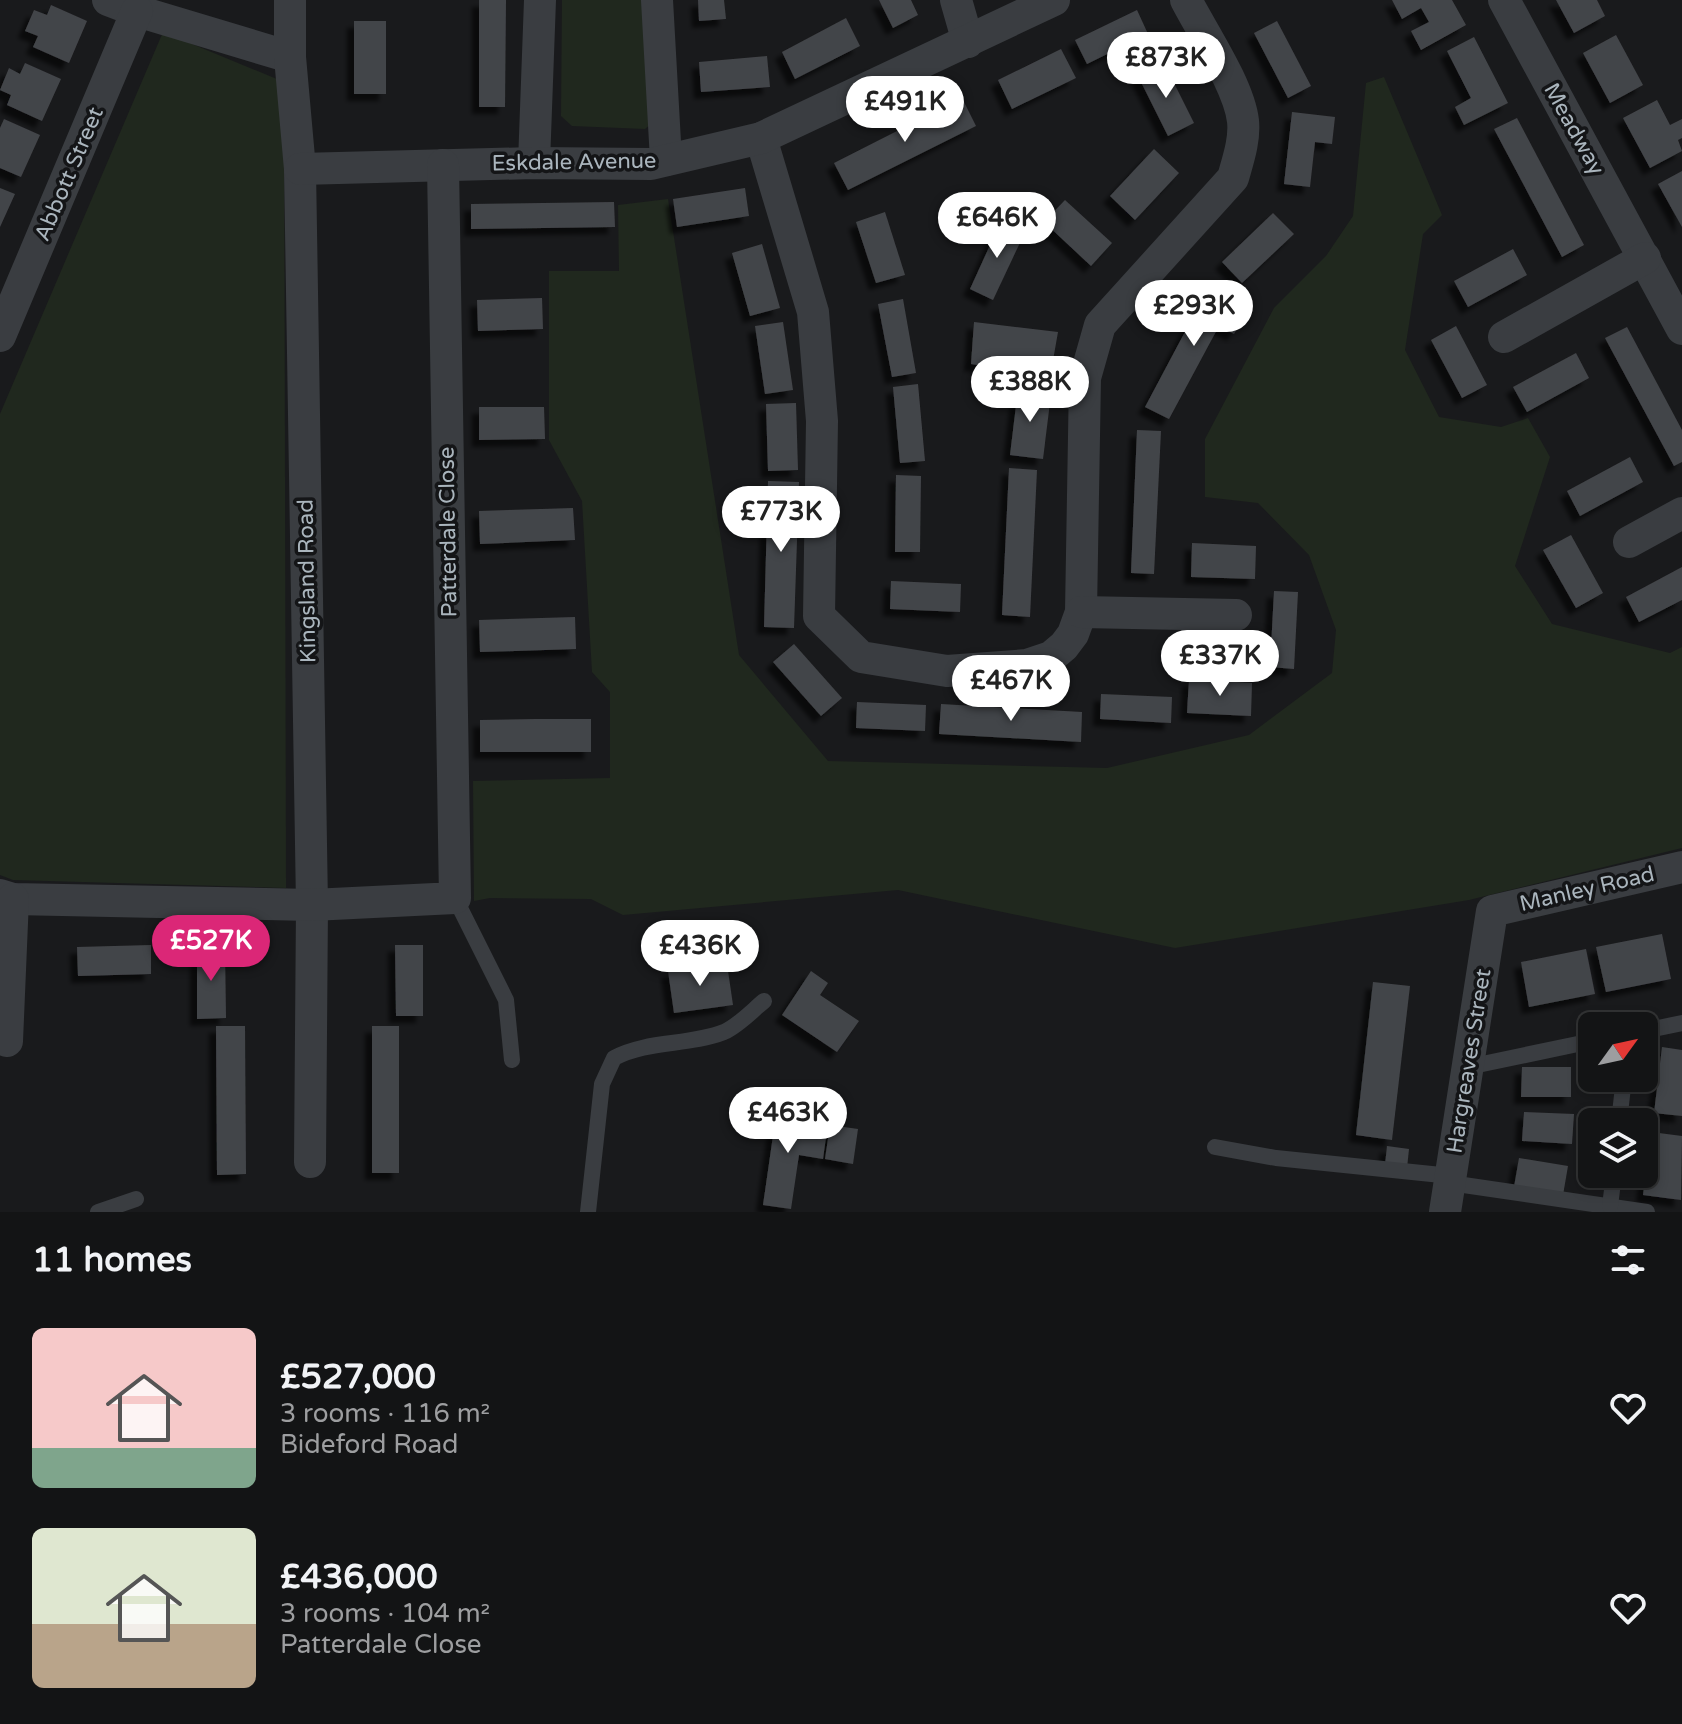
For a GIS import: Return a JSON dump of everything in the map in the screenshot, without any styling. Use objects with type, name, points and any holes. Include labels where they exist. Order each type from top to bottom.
[{"type":"street","name":"Kingsland Road","points":[[290,0],[290,57],[300,169],[312,905],[310,1162]]},
{"type":"street","points":[[534,163],[540,0]]},
{"type":"street","points":[[657,0],[666,160]]},
{"type":"street","points":[[956,0],[968,42]]},
{"type":"street","name":"Eskdale Avenue","points":[[300,169],[534,163],[651,164],[761,138],[1054,0]]},
{"type":"street","points":[[761,138],[813,312],[822,421],[819,616],[861,657],[947,671],[1027,665],[1051,657],[1064,646],[1073,634],[1081,612],[1085,378],[1100,325],[1233,178],[1241,150],[1243,121],[1234,90],[1186,0]]},
{"type":"street","name":"Meadway","points":[[1504,0],[1682,329]]},
{"type":"street","points":[[138,7],[290,57]]},
{"type":"street","name":"Abbott Street","points":[[0,336],[138,7]]},
{"type":"street","name":"Patterdale Close","points":[[443,165],[455,898]]},
{"type":"street","points":[[1504,337],[1645,258]]},
{"type":"street","points":[[1629,542],[1682,513]]},
{"type":"street","points":[[1081,612],[1236,615]]},
{"type":"street","name":"Manley Road","points":[[1492,911],[1682,867]]},
{"type":"street","points":[[7,1041],[7,897],[312,905],[455,898]]},
{"type":"street","name":"Hargreaves Street","points":[[1449,1190],[1492,911]]},
{"type":"lane","points":[[455,898],[506,1000],[512,1060]]},
{"type":"lane","points":[[588,1212],[602,1084],[614,1058],[633,1048],[703,1038],[727,1031],[764,1001]]},
{"type":"lane","points":[[1658,1028],[1682,1023]]},
{"type":"lane","points":[[1468,1067],[1578,1044]]},
{"type":"lane","points":[[1215,1147],[1449,1190],[1647,1212]]},
{"type":"lane","points":[[1610,1206],[1612,1188]]},
{"type":"lane","points":[[98,1212],[136,1199]]},
{"type":"green space","points":[[562,0],[645,0],[653,122],[645,129],[572,126],[561,116]]},
{"type":"green space","points":[[163,32],[284,82],[286,888],[13,880],[0,875],[0,414]]},
{"type":"green space","points":[[1384,77],[1442,215],[1423,234],[1405,350],[1439,417],[1501,427],[1528,418],[1550,457],[1515,566],[1552,624],[1670,653],[1682,647],[1682,848],[1469,900],[1175,948],[898,890],[623,915],[591,899],[490,898],[474,901],[473,781],[610,778],[610,692],[592,672],[582,501],[549,440],[549,271],[619,271],[618,205],[668,199],[739,655],[828,761],[1107,768],[1249,735],[1332,673],[1336,630],[1309,555],[1258,503],[1205,497],[1205,439],[1274,308],[1326,256],[1353,216],[1366,83]]},
{"type":"building","points":[[479,0],[506,0],[505,107],[479,107]]},
{"type":"building","points":[[698,0],[724,0],[726,19],[699,21]]},
{"type":"building","points":[[879,0],[911,0],[918,15],[893,28]]},
{"type":"building","points":[[1392,0],[1452,0],[1466,25],[1421,50],[1411,31],[1429,22],[1421,8],[1402,19]]},
{"type":"building","points":[[1556,0],[1597,0],[1605,16],[1574,33]]},
{"type":"building","points":[[51,5],[87,21],[69,63],[33,47],[38,36],[25,31],[34,10],[47,15]]},
{"type":"building","points":[[1137,10],[1148,34],[1087,64],[1075,40]]},
{"type":"building","points":[[846,18],[860,46],[795,79],[782,52]]},
{"type":"building","points":[[354,21],[386,21],[386,94],[354,94]]},
{"type":"building","points":[[1277,21],[1311,86],[1288,98],[1254,33]]},
{"type":"building","points":[[1616,35],[1643,85],[1610,103],[1583,53]]},
{"type":"building","points":[[1474,37],[1508,103],[1464,125],[1455,107],[1471,98],[1447,51]]},
{"type":"building","points":[[1061,49],[1076,78],[1012,109],[998,80]]},
{"type":"building","points":[[767,56],[770,87],[701,92],[699,62]]},
{"type":"building","points":[[25,63],[61,79],[42,121],[7,105],[11,95],[0,90],[9,68],[20,74]]},
{"type":"building","points":[[1164,63],[1194,123],[1168,136],[1138,76]]},
{"type":"building","points":[[962,98],[976,126],[848,190],[834,163]]},
{"type":"building","points":[[1657,100],[1670,125],[1682,119],[1682,138],[1678,140],[1682,151],[1650,168],[1623,118]]},
{"type":"building","points":[[1292,112],[1335,117],[1332,144],[1315,142],[1310,187],[1284,184]]},
{"type":"building","points":[[1517,118],[1584,245],[1562,257],[1494,129]]},
{"type":"building","points":[[4,119],[40,135],[21,177],[0,168],[0,128]]},
{"type":"building","points":[[1154,149],[1179,173],[1135,220],[1110,196]]},
{"type":"building","points":[[1682,171],[1682,227],[1658,184]]},
{"type":"building","points":[[0,188],[15,194],[0,227]]},
{"type":"building","points":[[745,188],[749,216],[677,227],[673,199]]},
{"type":"building","points":[[1065,200],[1112,243],[1091,266],[1044,222]]},
{"type":"building","points":[[614,202],[615,227],[471,229],[471,204]]},
{"type":"building","points":[[885,212],[905,275],[876,283],[856,222]]},
{"type":"building","points":[[1273,213],[1294,234],[1242,283],[1222,262]]},
{"type":"building","points":[[1001,221],[1025,232],[993,300],[970,289]]},
{"type":"building","points":[[762,244],[780,308],[750,316],[732,253]]},
{"type":"building","points":[[1513,249],[1527,275],[1468,307],[1454,281]]},
{"type":"building","points":[[1212,281],[1236,294],[1228,310],[1243,318],[1234,334],[1219,326],[1169,419],[1145,407]]},
{"type":"building","points":[[542,298],[543,329],[478,331],[477,300]]},
{"type":"building","points":[[903,299],[916,373],[892,377],[878,304]]},
{"type":"building","points":[[783,322],[793,390],[765,394],[755,326]]},
{"type":"building","points":[[974,322],[1058,332],[1052,366],[998,357],[996,368],[971,364]]},
{"type":"building","points":[[1456,326],[1487,385],[1462,398],[1431,340]]},
{"type":"building","points":[[1627,327],[1682,430],[1682,462],[1674,466],[1605,338]]},
{"type":"building","points":[[1576,353],[1589,378],[1527,412],[1513,387]]},
{"type":"building","points":[[918,384],[925,461],[900,463],[893,387]]},
{"type":"building","points":[[1018,389],[1051,394],[1043,459],[1010,455]]},
{"type":"building","points":[[796,403],[798,470],[768,471],[766,404]]},
{"type":"building","points":[[479,407],[544,407],[545,439],[479,440]]},
{"type":"building","points":[[1137,430],[1161,431],[1154,574],[1131,573]]},
{"type":"building","points":[[1630,457],[1643,482],[1580,516],[1567,491]]},
{"type":"building","points":[[1009,468],[1037,470],[1030,617],[1002,615]]},
{"type":"building","points":[[896,475],[921,476],[920,552],[895,552]]},
{"type":"building","points":[[768,481],[799,482],[794,628],[764,627]]},
{"type":"building","points":[[573,508],[575,540],[480,544],[479,511]]},
{"type":"building","points":[[1571,535],[1603,593],[1576,608],[1543,550]]},
{"type":"building","points":[[1192,543],[1256,546],[1255,579],[1191,577]]},
{"type":"building","points":[[1682,567],[1682,600],[1639,622],[1626,597]]},
{"type":"building","points":[[891,581],[961,584],[960,612],[890,609]]},
{"type":"building","points":[[1274,591],[1298,592],[1294,669],[1270,667]]},
{"type":"building","points":[[575,617],[576,649],[480,652],[479,620]]},
{"type":"building","points":[[794,644],[842,698],[821,716],[773,662]]},
{"type":"building","points":[[1189,679],[1252,683],[1251,716],[1187,713]]},
{"type":"building","points":[[1101,694],[1172,697],[1171,723],[1100,719]]},
{"type":"building","points":[[857,702],[926,705],[925,731],[856,728]]},
{"type":"building","points":[[941,704],[1082,712],[1081,742],[939,734]]},
{"type":"building","points":[[591,719],[591,752],[480,752],[480,720]]},
{"type":"building","points":[[1662,934],[1671,979],[1606,992],[1596,947]]},
{"type":"building","points":[[151,945],[151,974],[78,976],[77,947]]},
{"type":"building","points":[[395,945],[423,945],[423,1016],[396,1016]]},
{"type":"building","points":[[225,946],[226,1018],[197,1019],[197,947]]},
{"type":"building","points":[[1586,949],[1595,994],[1529,1007],[1521,962]]},
{"type":"building","points":[[727,964],[733,1005],[674,1013],[668,971]]},
{"type":"building","points":[[811,971],[828,983],[820,995],[859,1021],[837,1052],[782,1015]]},
{"type":"building","points":[[1373,982],[1410,986],[1392,1140],[1356,1135]]},
{"type":"building","points":[[216,1026],[245,1026],[246,1174],[217,1175]]},
{"type":"building","points":[[372,1026],[399,1026],[399,1173],[372,1173]]},
{"type":"building","points":[[1662,1047],[1682,1050],[1682,1116],[1658,1113],[1658,1108],[1655,1108]]},
{"type":"building","points":[[1522,1067],[1571,1067],[1571,1097],[1521,1097]]},
{"type":"building","points":[[778,1101],[801,1104],[797,1132],[826,1137],[823,1159],[799,1155],[791,1209],[763,1205]]},
{"type":"building","points":[[1524,1112],[1574,1114],[1572,1144],[1522,1141]]},
{"type":"building","points":[[830,1125],[858,1129],[853,1164],[825,1159]]},
{"type":"building","points":[[1658,1133],[1682,1136],[1681,1200],[1643,1195],[1644,1188],[1658,1188]]},
{"type":"building","points":[[1387,1146],[1409,1149],[1407,1168],[1385,1165]]},
{"type":"building","points":[[1519,1158],[1568,1166],[1563,1195],[1514,1187]]}]
